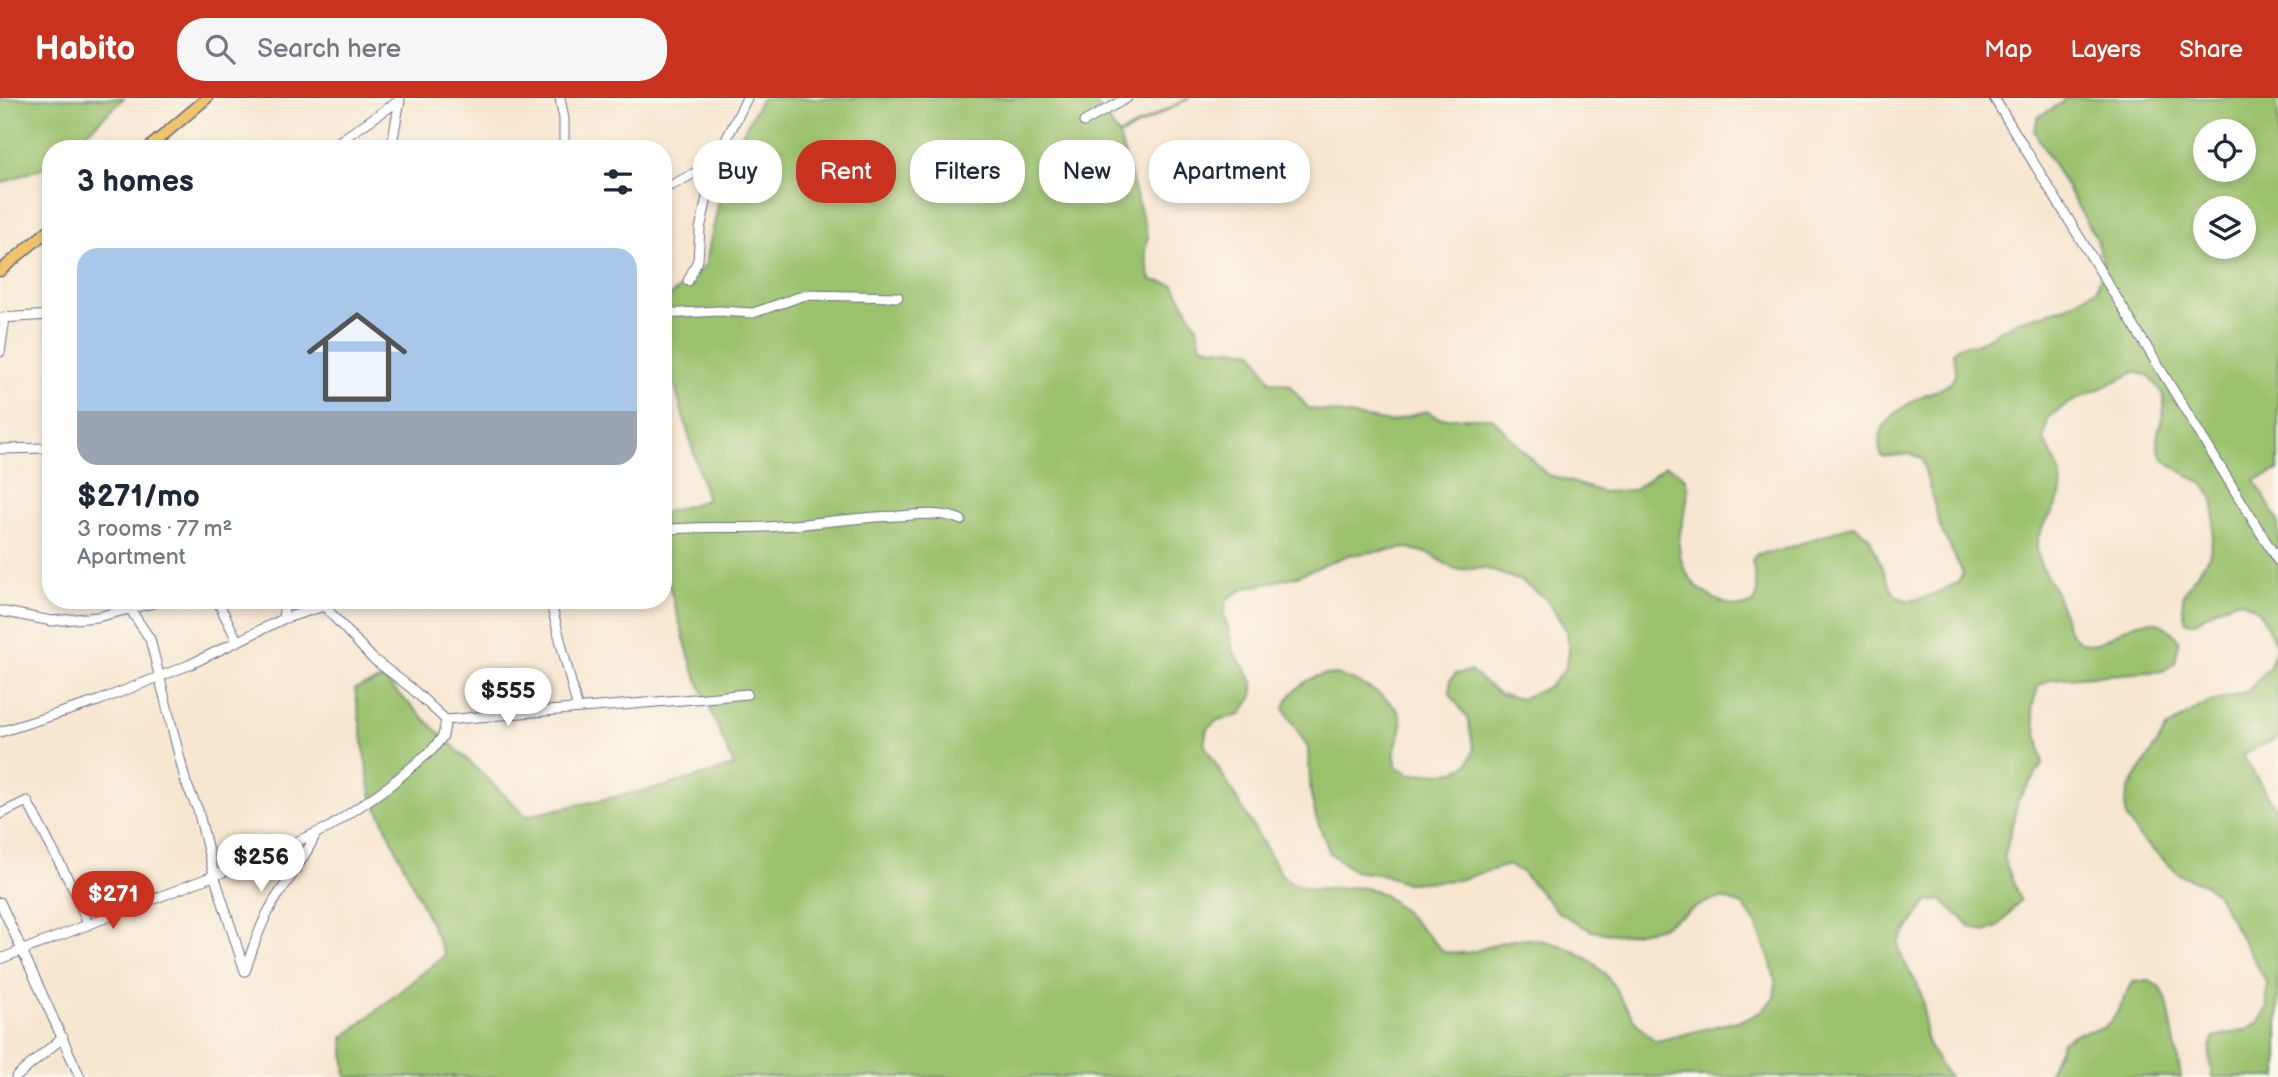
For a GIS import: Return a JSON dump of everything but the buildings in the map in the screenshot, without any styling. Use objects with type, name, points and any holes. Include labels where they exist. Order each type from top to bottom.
[{"type":"main road","points":[[158,140],[207,98]]},
{"type":"main road","points":[[1,271],[42,239]]},
{"type":"street","points":[[560,98],[564,140]]},
{"type":"street","points":[[726,140],[747,98]]},
{"type":"street","points":[[1084,122],[1127,98]]},
{"type":"street","points":[[1994,98],[2278,561]]},
{"type":"street","points":[[345,140],[400,99]]},
{"type":"street","points":[[393,140],[400,99]]},
{"type":"street","points":[[672,185],[693,174]]},
{"type":"street","points":[[688,281],[698,260],[700,229],[706,203]]},
{"type":"street","points":[[672,314],[720,311],[753,313],[805,295],[898,297]]},
{"type":"street","points":[[0,352],[3,318],[42,315]]},
{"type":"street","points":[[0,449],[42,447]]},
{"type":"street","points":[[672,530],[765,527],[870,515],[923,514],[961,520]]},
{"type":"street","points":[[2,608],[52,621],[97,617],[131,609],[150,639],[186,783],[198,810],[214,874],[245,971],[256,937],[274,902],[309,850],[316,833]]},
{"type":"street","points":[[222,609],[237,640]]},
{"type":"street","points":[[283,619],[284,609]]},
{"type":"street","points":[[0,732],[69,711],[158,678],[283,619],[315,609]]},
{"type":"street","points":[[327,609],[372,658],[446,720],[577,706],[655,703],[747,694]]},
{"type":"street","points":[[552,609],[577,706]]},
{"type":"street","points":[[0,959],[254,860],[349,816],[432,750],[443,736],[446,720]]},
{"type":"street","points":[[0,814],[27,801],[78,898],[88,925]]},
{"type":"street","points":[[0,902],[80,1077]]},
{"type":"street","points":[[16,1077],[63,1037]]},
{"type":"green space","points":[[0,98],[124,98],[79,140],[42,140],[42,168],[0,184]]},
{"type":"green space","points":[[762,98],[1092,98],[1119,135],[1189,98],[1119,136],[1120,140],[1039,140],[1039,203],[1135,203],[1135,191],[1148,236],[1145,251],[1150,277],[1152,280],[1174,285],[1197,327],[1201,345],[1253,351],[1270,381],[1289,385],[1308,408],[1390,422],[1426,411],[1439,418],[1492,418],[1546,474],[1603,492],[1634,490],[1665,466],[1678,471],[1685,479],[1688,489],[1679,546],[1682,563],[1690,579],[1702,591],[1727,604],[1740,607],[1754,603],[1758,593],[1752,560],[1757,554],[1779,551],[1854,525],[1869,537],[1894,594],[1908,600],[1917,599],[1958,583],[1963,573],[1940,527],[1922,459],[1912,454],[1882,457],[1879,447],[1882,429],[1901,409],[1950,383],[1955,374],[1953,352],[1958,346],[1976,344],[2018,321],[2064,308],[2097,289],[2103,264],[2095,236],[2034,131],[2038,117],[2063,102],[2064,98],[2278,98],[2278,471],[2255,480],[2278,521],[2278,738],[2242,754],[2278,812],[2278,1077],[2212,1077],[2210,1052],[2214,1037],[2246,1030],[2260,1022],[2267,1007],[2267,983],[2217,895],[2206,885],[2180,875],[2140,838],[2127,819],[2125,803],[2129,788],[2167,728],[2203,705],[2248,691],[2269,668],[2277,647],[2259,611],[2240,600],[2219,607],[2194,623],[2186,622],[2183,610],[2185,593],[2209,555],[2213,531],[2212,496],[2207,488],[2168,463],[2162,456],[2157,440],[2164,410],[2162,394],[2150,376],[2135,372],[2067,404],[2048,418],[2044,440],[2058,468],[2062,485],[2057,504],[2039,535],[2037,552],[2057,596],[2066,624],[2075,638],[2090,644],[2139,623],[2152,622],[2165,627],[2179,641],[2175,663],[2163,671],[2051,679],[2038,686],[2032,708],[2043,763],[2018,800],[2004,859],[2020,900],[1998,927],[1985,932],[1970,926],[1942,900],[1927,902],[1898,943],[1902,957],[1921,994],[1928,1045],[1949,1077],[346,1077],[343,1038],[445,955],[371,794],[355,689],[383,679],[526,816],[666,786],[734,766],[692,666],[672,596],[672,510],[707,500],[672,376],[672,294],[705,266],[719,203],[782,203],[782,140],[739,140]],"holes":[[[1408,548],[1430,554],[1455,570],[1485,568],[1521,581],[1546,599],[1567,631],[1569,653],[1565,669],[1550,686],[1521,699],[1500,694],[1470,671],[1455,674],[1450,680],[1450,694],[1468,719],[1474,750],[1468,764],[1455,772],[1410,774],[1396,766],[1395,752],[1401,718],[1394,706],[1365,686],[1342,677],[1323,675],[1299,687],[1289,697],[1284,709],[1308,748],[1311,795],[1330,853],[1354,871],[1385,875],[1406,883],[1458,880],[1508,865],[1522,872],[1558,912],[1592,931],[1622,935],[1659,928],[1706,902],[1721,898],[1743,905],[1756,924],[1776,983],[1774,998],[1763,1010],[1749,1018],[1657,1041],[1636,1023],[1602,971],[1565,947],[1521,939],[1466,953],[1444,952],[1400,908],[1374,890],[1351,887],[1307,888],[1283,877],[1204,744],[1207,729],[1218,720],[1240,715],[1253,696],[1253,682],[1233,650],[1224,614],[1227,599],[1246,588],[1297,576],[1348,555]]]},
{"type":"green space","points":[[2148,980],[2161,988],[2167,1001],[2181,1077],[2047,1077],[2062,1042],[2075,1034],[2104,1028],[2115,1016],[2133,982]]}]
